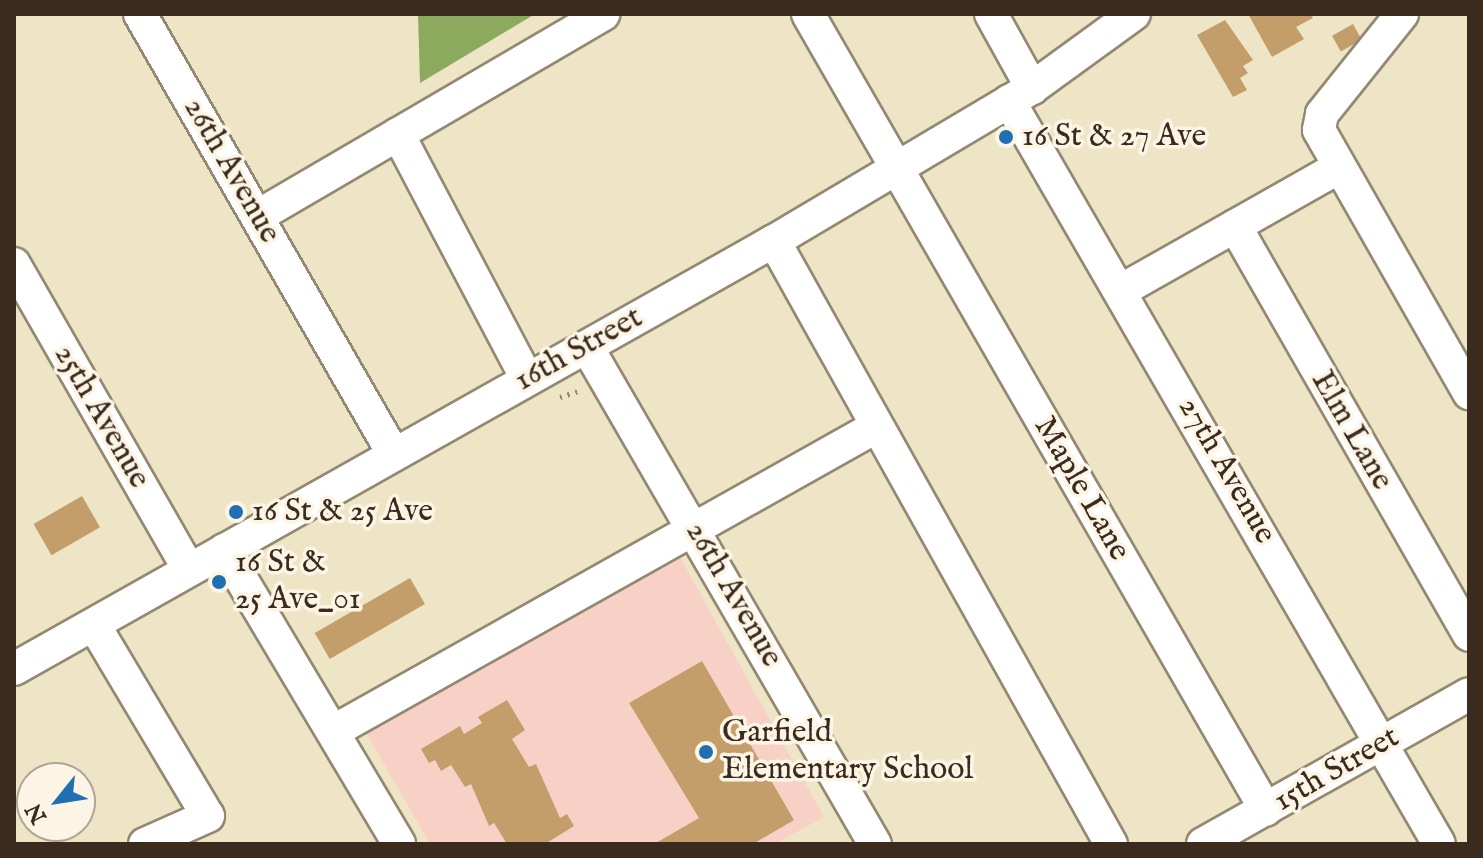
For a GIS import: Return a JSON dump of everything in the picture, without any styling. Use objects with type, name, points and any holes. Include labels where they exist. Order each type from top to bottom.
[{"type":"street","name":"26th Avenue","points":[[140,14],[393,453]]},
{"type":"street","points":[[258,216],[603,14]]},
{"type":"street","points":[[808,14],[887,172]]},
{"type":"street","name":"27th Avenue","points":[[991,14],[1021,94],[1122,290],[1439,844]]},
{"type":"street","name":"16th Street","points":[[14,669],[774,241],[1021,94],[1134,14]]},
{"type":"street","points":[[1402,14],[1322,114],[1319,130],[1469,393]]},
{"type":"street","points":[[398,134],[527,379]]},
{"type":"street","points":[[1122,290],[1339,167]]},
{"type":"street","name":"Maple Lane","points":[[887,172],[1258,814]]},
{"type":"street","name":"Elm Lane","points":[[1235,226],[1469,635]]},
{"type":"street","points":[[774,241],[870,411],[874,428],[1111,844]]},
{"type":"street","name":"25th Avenue","points":[[14,264],[189,569]]},
{"type":"street","name":"26th Avenue","points":[[587,347],[875,844]]},
{"type":"street","points":[[334,731],[874,428]]},
{"type":"street","points":[[224,550],[399,844]]},
{"type":"street","points":[[94,625],[208,816],[145,844]]},
{"type":"street","name":"15th Street","points":[[1203,844],[1469,694]]},
{"type":"shaded area","name":"Garfield Elementary School","points":[[676,550],[824,817],[775,844],[430,844],[365,731]]},
{"type":"green space","points":[[418,14],[535,14],[420,83]]},
{"type":"building","points":[[1248,14],[1311,14],[1313,18],[1296,27],[1304,39],[1272,57]]},
{"type":"building","points":[[1225,20],[1253,60],[1243,66],[1248,73],[1240,78],[1247,90],[1233,97],[1197,35]]},
{"type":"building","points":[[1353,24],[1362,40],[1341,51],[1332,36]]},
{"type":"building","points":[[82,496],[100,527],[52,555],[34,524]]},
{"type":"building","points":[[410,578],[425,604],[330,659],[315,633]]},
{"type":"building","name":"Garfield Elementary School","points":[[702,661],[794,820],[753,844],[654,844],[699,818],[629,703]]},
{"type":"building","points":[[507,700],[525,730],[512,739],[529,767],[536,764],[560,818],[567,814],[574,826],[545,844],[507,844],[494,823],[489,826],[471,784],[465,787],[451,765],[441,771],[435,760],[429,763],[421,749],[460,726],[464,734],[482,723],[478,717]]},
{"type":"place","name":"16 St & 27 Ave","points":[[1006,137]]},
{"type":"place","name":"16 St & 25 Ave","points":[[236,512]]},
{"type":"place","name":"16 St & 25 Ave_01","points":[[219,582]]},
{"type":"place","name":"Garfield Elementary School","points":[[706,752]]}]
